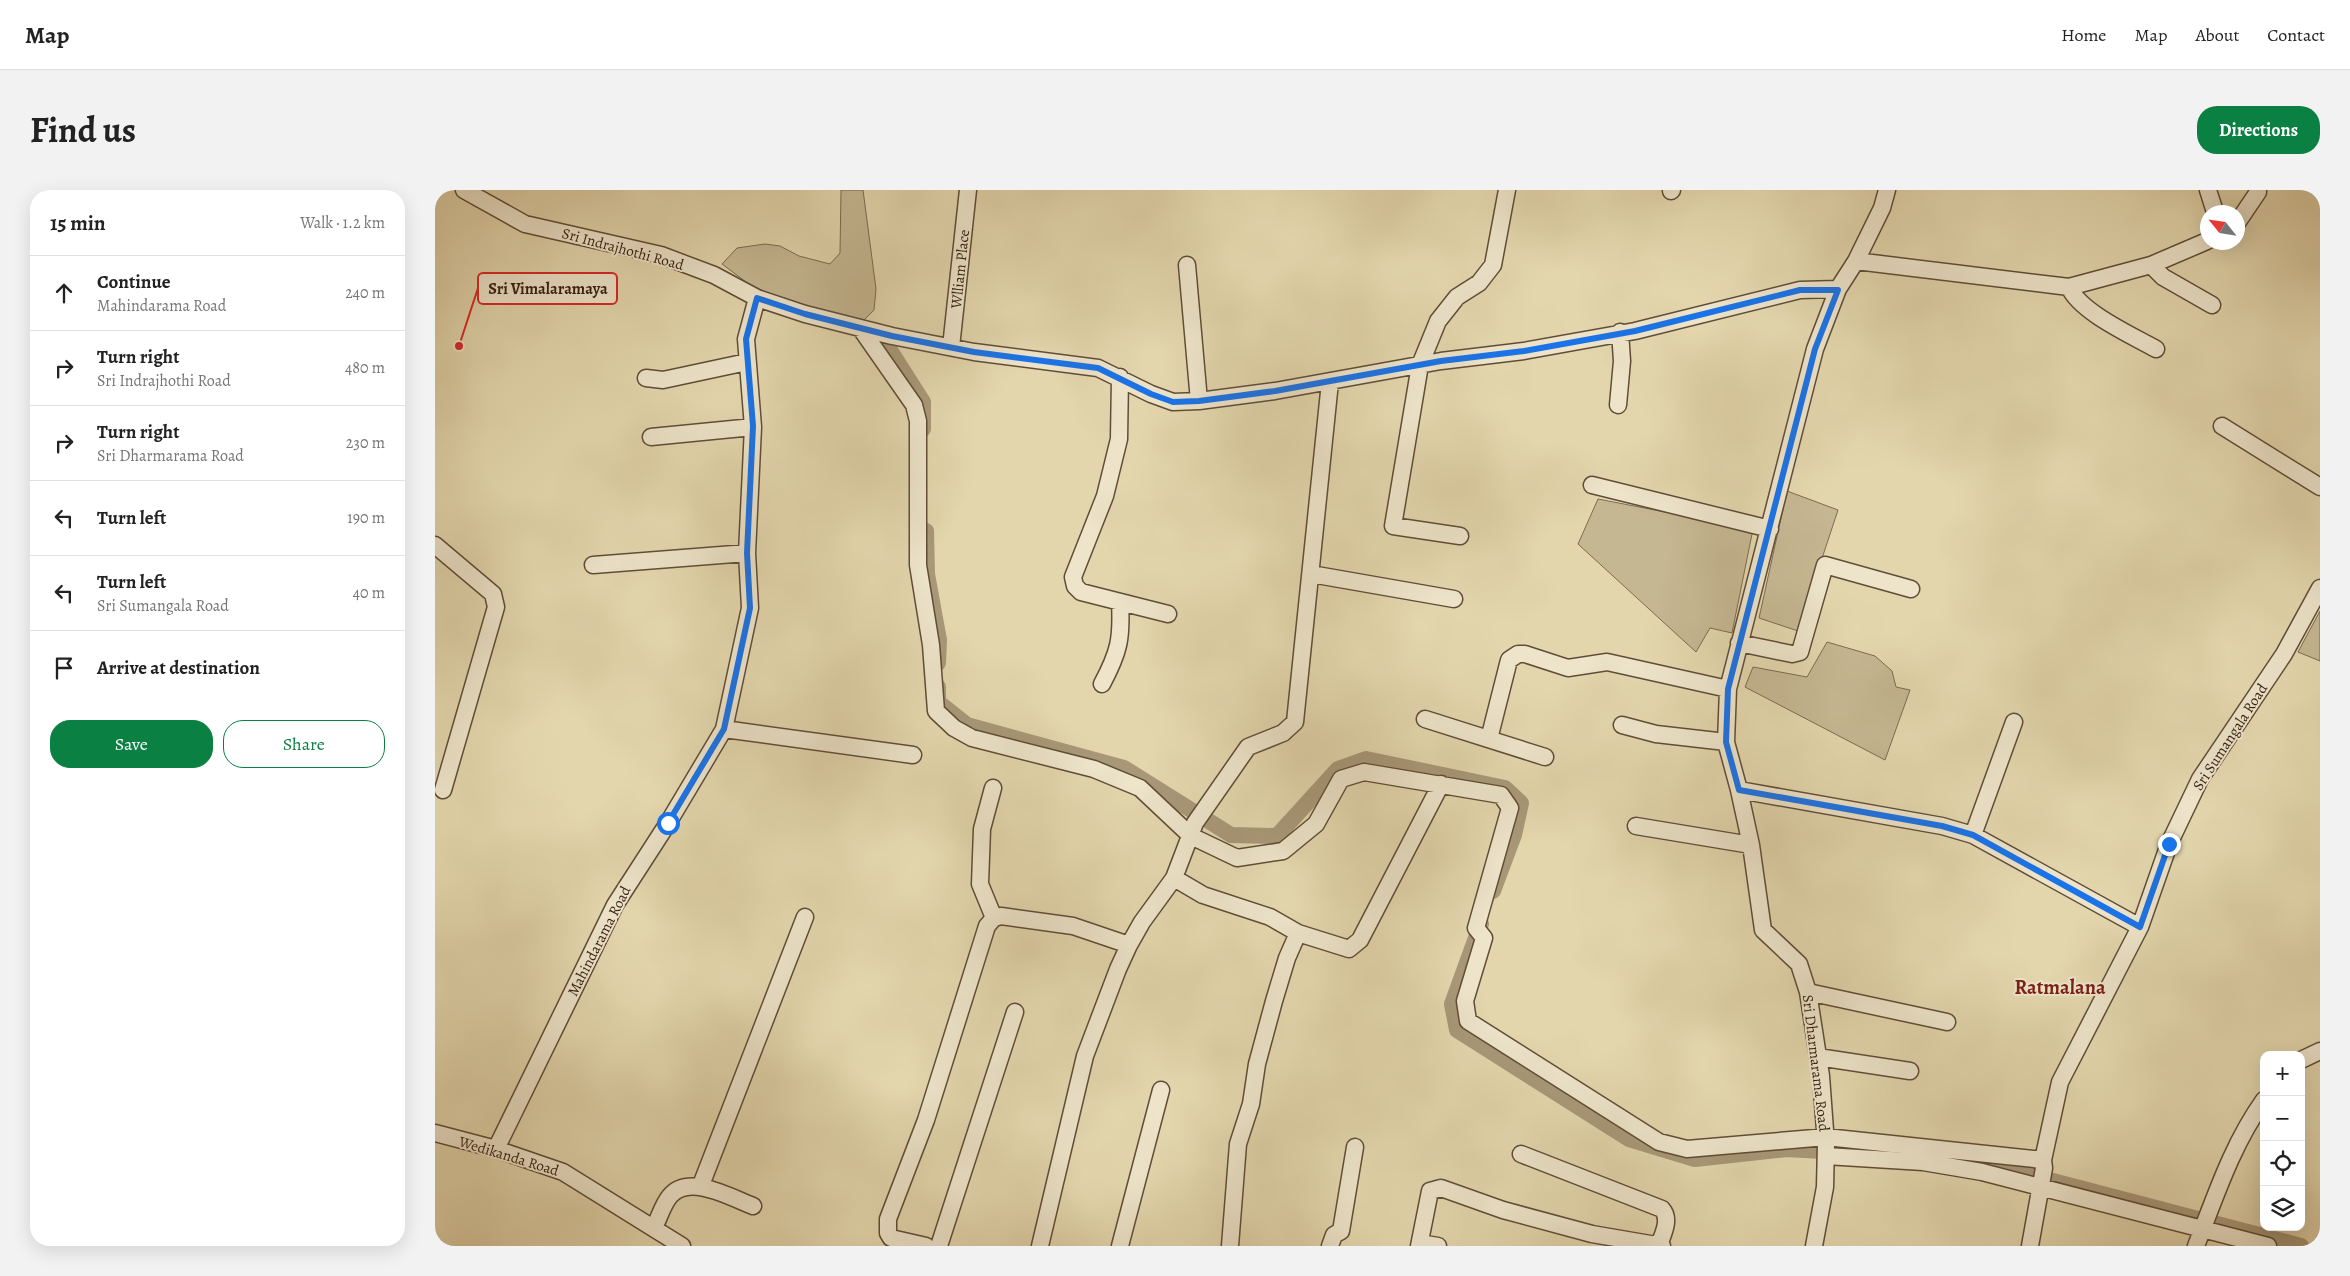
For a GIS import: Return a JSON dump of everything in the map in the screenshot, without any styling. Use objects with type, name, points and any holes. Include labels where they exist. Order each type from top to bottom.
[{"type":"street","name":"Sri Indrajhothi Road","points":[[464,190],[525,224],[661,255],[714,275],[757,298],[861,329],[974,352],[1098,368],[1120,377],[1151,394],[1173,402],[1199,401],[1331,382],[1441,361],[1524,351],[1620,332],[1635,331],[1800,290],[1838,290]]},
{"type":"street","name":"Wlliam Place","points":[[951,347],[968,190]]},
{"type":"street","points":[[1460,536],[1393,526],[1420,365],[1438,321],[1457,297],[1479,283],[1493,265],[1507,190]]},
{"type":"street","name":"Sri Dharmarama Road","points":[[1813,1246],[1825,1187],[1826,1148],[1818,1057],[1808,992],[1799,964],[1763,930],[1751,845],[1726,742],[1728,689],[1771,529],[1782,473],[1815,349],[1838,290],[1856,261],[1882,208],[1887,190]]},
{"type":"street","points":[[2208,190],[2213,205]]},
{"type":"street","points":[[2245,211],[2258,192]]},
{"type":"street","points":[[1856,261],[2069,287],[2151,265],[2200,244]]},
{"type":"street","points":[[1187,265],[1199,401]]},
{"type":"street","points":[[2151,265],[2163,277],[2212,305]]},
{"type":"street","points":[[2069,287],[2072,294],[2091,310],[2155,349]]},
{"type":"street","name":"Mahindarama Road","points":[[496,1149],[615,905],[668,823],[724,729],[750,608],[747,553],[753,426],[746,339],[757,298]]},
{"type":"street","points":[[861,329],[914,405],[918,421],[917,566],[931,645],[936,711],[954,728],[972,738],[1093,769],[1140,788],[1193,830],[1237,858],[1283,851],[1316,824],[1341,779],[1364,772],[1501,794],[1510,808],[1465,1001],[1468,1021],[1659,1142],[1687,1148],[1826,1148],[2042,1174],[2203,1227],[2268,1246]]},
{"type":"street","points":[[1618,404],[1622,361],[1620,332]]},
{"type":"street","points":[[646,378],[663,380],[747,362]]},
{"type":"street","points":[[1120,377],[1119,439],[1105,496],[1073,577],[1075,586],[1081,592],[1168,614]]},
{"type":"street","points":[[1040,1246],[1085,1056],[1117,969],[1142,922],[1174,878],[1193,830],[1205,807],[1248,747],[1283,733],[1295,722],[1331,382]]},
{"type":"street","points":[[651,437],[753,426]]},
{"type":"street","points":[[2222,426],[2320,487]]},
{"type":"street","points":[[1592,485],[1771,529]]},
{"type":"street","points":[[435,544],[493,594],[496,607],[443,790]]},
{"type":"street","points":[[593,565],[747,553]]},
{"type":"street","points":[[1739,643],[1791,654],[1800,652],[1825,565],[1911,589]]},
{"type":"street","points":[[1311,574],[1454,598]]},
{"type":"street","name":"Sri Sumangala Road","points":[[2030,1246],[2060,1082],[2140,927],[2169,844],[2200,780],[2284,654],[2320,588]]},
{"type":"street","points":[[1102,684],[1117,656],[1121,631],[1119,602]]},
{"type":"street","points":[[1489,739],[1509,660],[1518,654],[1525,654],[1568,668],[1607,662],[1728,689]]},
{"type":"street","points":[[1425,719],[1545,757]]},
{"type":"street","points":[[1973,835],[2014,722]]},
{"type":"street","points":[[1622,724],[1656,734],[1726,742]]},
{"type":"street","points":[[724,729],[913,755]]},
{"type":"street","points":[[1174,878],[1203,894],[1270,917],[1298,933],[1349,948],[1360,940],[1441,784]]},
{"type":"street","points":[[993,788],[982,829],[980,884],[993,918]]},
{"type":"street","points":[[1739,790],[1942,826],[1973,835],[2140,927]]},
{"type":"street","points":[[1635,826],[1751,845]]},
{"type":"street","points":[[925,1246],[891,1238],[888,1232],[888,1219],[926,1120],[987,926],[993,918],[1001,916],[1073,926],[1129,945]]},
{"type":"street","points":[[701,1185],[805,917]]},
{"type":"street","points":[[1230,1246],[1238,1144],[1251,1104],[1257,1064],[1274,1001],[1287,958],[1298,933]]},
{"type":"street","points":[[1808,992],[1947,1022]]},
{"type":"street","points":[[939,1246],[1015,1012]]},
{"type":"street","points":[[2305,1058],[2320,1051]]},
{"type":"street","points":[[1818,1057],[1910,1071]]},
{"type":"street","points":[[1120,1246],[1161,1090]]},
{"type":"street","points":[[2196,1246],[2231,1155],[2245,1128],[2260,1106]]},
{"type":"street","name":"Wedikanda Road","points":[[435,1133],[496,1149],[563,1172],[683,1246]]},
{"type":"street","points":[[1330,1246],[1334,1235],[1341,1231],[1355,1147]]},
{"type":"street","points":[[1826,1148],[1982,1172],[2042,1174]]},
{"type":"street","points":[[1438,1246],[1419,1245],[1429,1191],[1441,1188],[1503,1210],[1592,1234],[1661,1246],[1667,1221],[1666,1214],[1662,1209],[1521,1154]]},
{"type":"street","points":[[654,1228],[670,1195],[685,1188],[701,1185],[753,1206]]},
{"type":"shaded area","points":[[841,190],[863,190],[876,289],[874,310],[863,321],[788,302],[750,285],[722,264],[737,248],[765,244],[780,246],[799,256],[830,264],[840,253]]},
{"type":"shaded area","points":[[1787,491],[1838,510],[1798,631],[1759,618]]},
{"type":"shaded area","points":[[1598,499],[1753,529],[1732,633],[1710,628],[1696,652],[1578,544]]},
{"type":"shaded area","points":[[2320,611],[2320,661],[2298,652]]},
{"type":"shaded area","points":[[1827,642],[1875,656],[1892,671],[1896,687],[1910,690],[1885,760],[1745,687],[1753,667],[1807,677]]},
{"type":"waterway","points":[[888,347],[923,402],[923,429]]},
{"type":"waterway","points":[[926,531],[927,574],[939,640],[938,663]]},
{"type":"waterway","points":[[938,687],[938,702],[967,725],[1124,768],[1231,835],[1277,836],[1338,769],[1366,759],[1505,788],[1521,803],[1514,835],[1493,891]]},
{"type":"waterway","points":[[1481,924],[1452,1004],[1457,1030],[1629,1139],[1695,1159],[1787,1149],[1840,1152]]},
{"type":"waterway","points":[[1934,1158],[1977,1161],[2301,1246]]},
{"type":"place","name":"Sri Vimalaramaya","points":[[459,346]]},
{"type":"district","name":"Ratmalana","points":[[2060,987]]},
{"type":"route","points":[[668,823],[724,729],[750,608],[747,553],[753,426],[746,339],[757,298],[805,314],[892,336],[974,352],[1098,368],[1120,377],[1151,394],[1173,402],[1199,401],[1275,391],[1441,361],[1524,351],[1620,332],[1635,331],[1800,290],[1838,290],[1815,349],[1782,473],[1771,529],[1728,689],[1726,742],[1739,790],[1942,826],[1973,835],[2140,927],[2169,844]]}]
